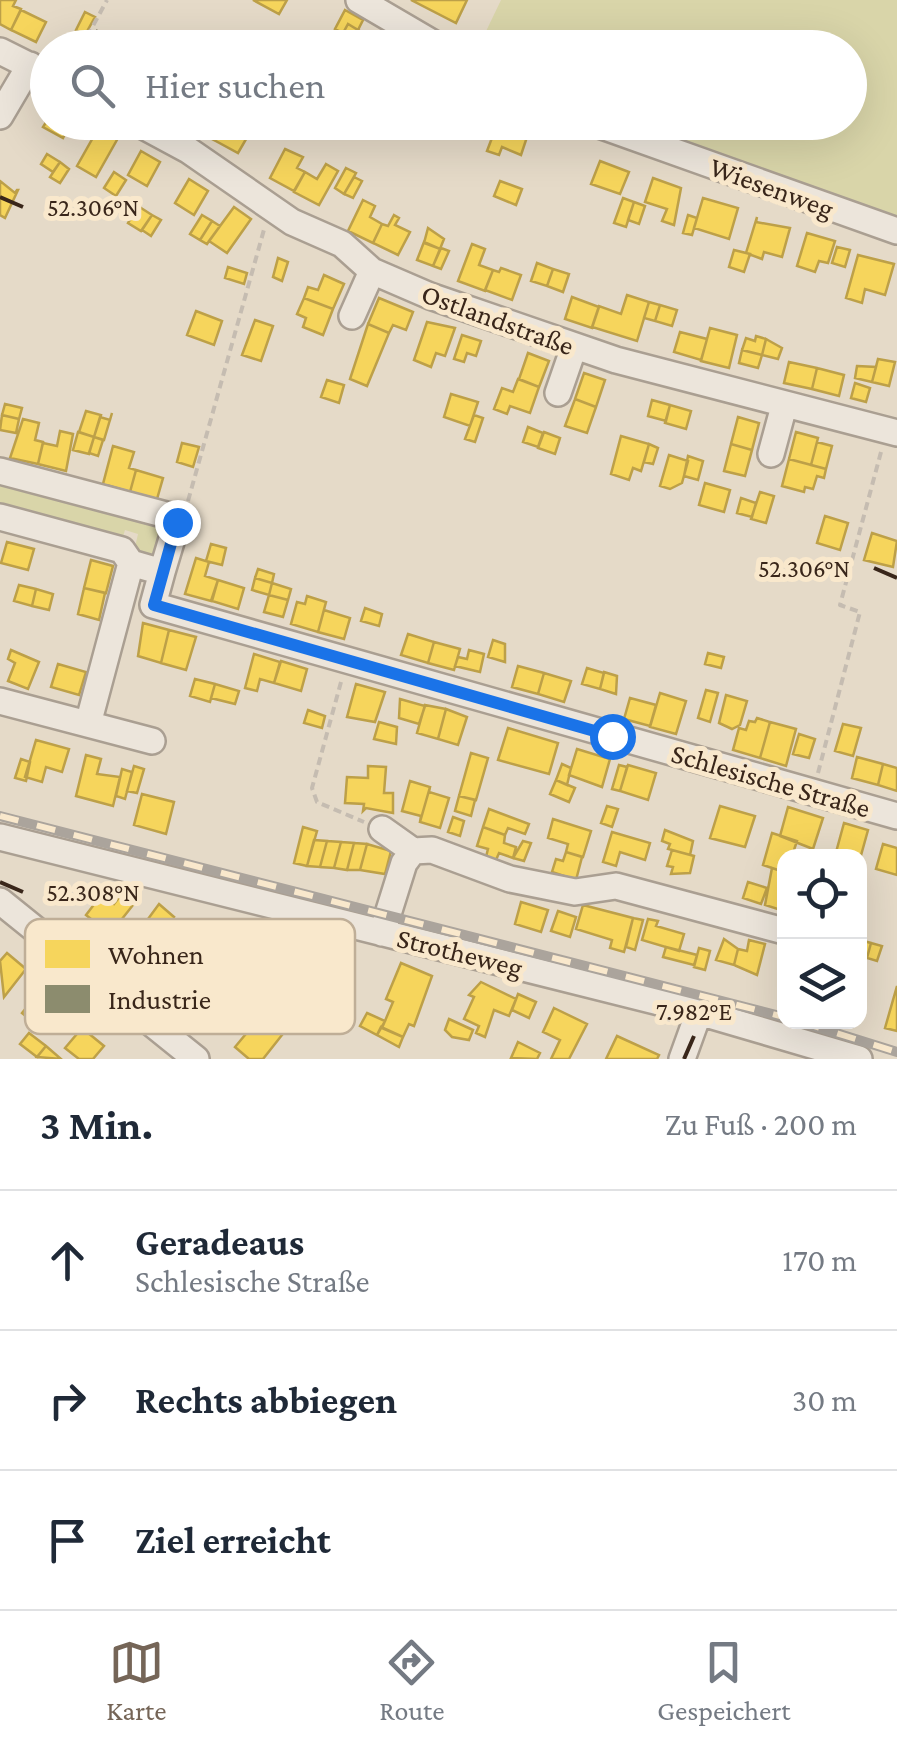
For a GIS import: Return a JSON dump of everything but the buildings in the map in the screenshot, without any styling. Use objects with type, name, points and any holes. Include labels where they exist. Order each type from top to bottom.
[{"type":"street","points":[[366,2],[412,30]]},
{"type":"street","points":[[0,51],[30,66]]},
{"type":"street","points":[[0,116],[30,80]]},
{"type":"street","name":"Ostlandstraße","points":[[169,140],[272,210],[342,244],[372,271],[574,346],[784,406],[892,432]]},
{"type":"street","name":"Wiesenweg","points":[[642,140],[897,231]]},
{"type":"street","points":[[352,316],[372,271]]},
{"type":"street","points":[[558,394],[574,346]]},
{"type":"street","points":[[771,454],[784,406]]},
{"type":"street","points":[[0,470],[170,516],[177,522],[154,605]]},
{"type":"street","points":[[0,517],[122,550],[131,563],[162,572]]},
{"type":"street","points":[[88,724],[131,563]]},
{"type":"street","name":"Schlesische Straße","points":[[122,596],[897,816]]},
{"type":"street","points":[[0,700],[152,741]]},
{"type":"street","points":[[382,829],[413,852],[432,850],[510,879],[575,892],[616,886],[777,929]]},
{"type":"street","name":"Strotheweg","points":[[0,838],[326,919]]},
{"type":"street","points":[[382,933],[404,863],[413,852]]},
{"type":"street","points":[[0,902],[25,922]]},
{"type":"street","name":"Strotheweg","points":[[355,926],[699,1012],[859,1059]]},
{"type":"street","points":[[682,1059],[699,1012]]},
{"type":"street","points":[[165,1034],[196,1059]]},
{"type":"path","points":[[91,30],[107,0]]},
{"type":"path","points":[[177,522],[186,513],[272,210]]},
{"type":"path","points":[[813,792],[860,612],[840,606],[892,432]]},
{"type":"path","points":[[347,660],[312,788],[317,802],[382,829]]},
{"type":"shaded area","points":[[501,0],[897,0],[897,218],[677,140],[867,140],[867,30],[487,30]]},
{"type":"shaded area","points":[[0,477],[167,522],[153,560],[140,556],[135,547],[138,534],[125,530],[121,543],[0,508]]},
{"type":"railway","points":[[0,816],[777,1015]]},
{"type":"railway","points":[[823,1029],[897,1052]]},
{"type":"route","points":[[177,522],[154,605],[612,736]]}]
